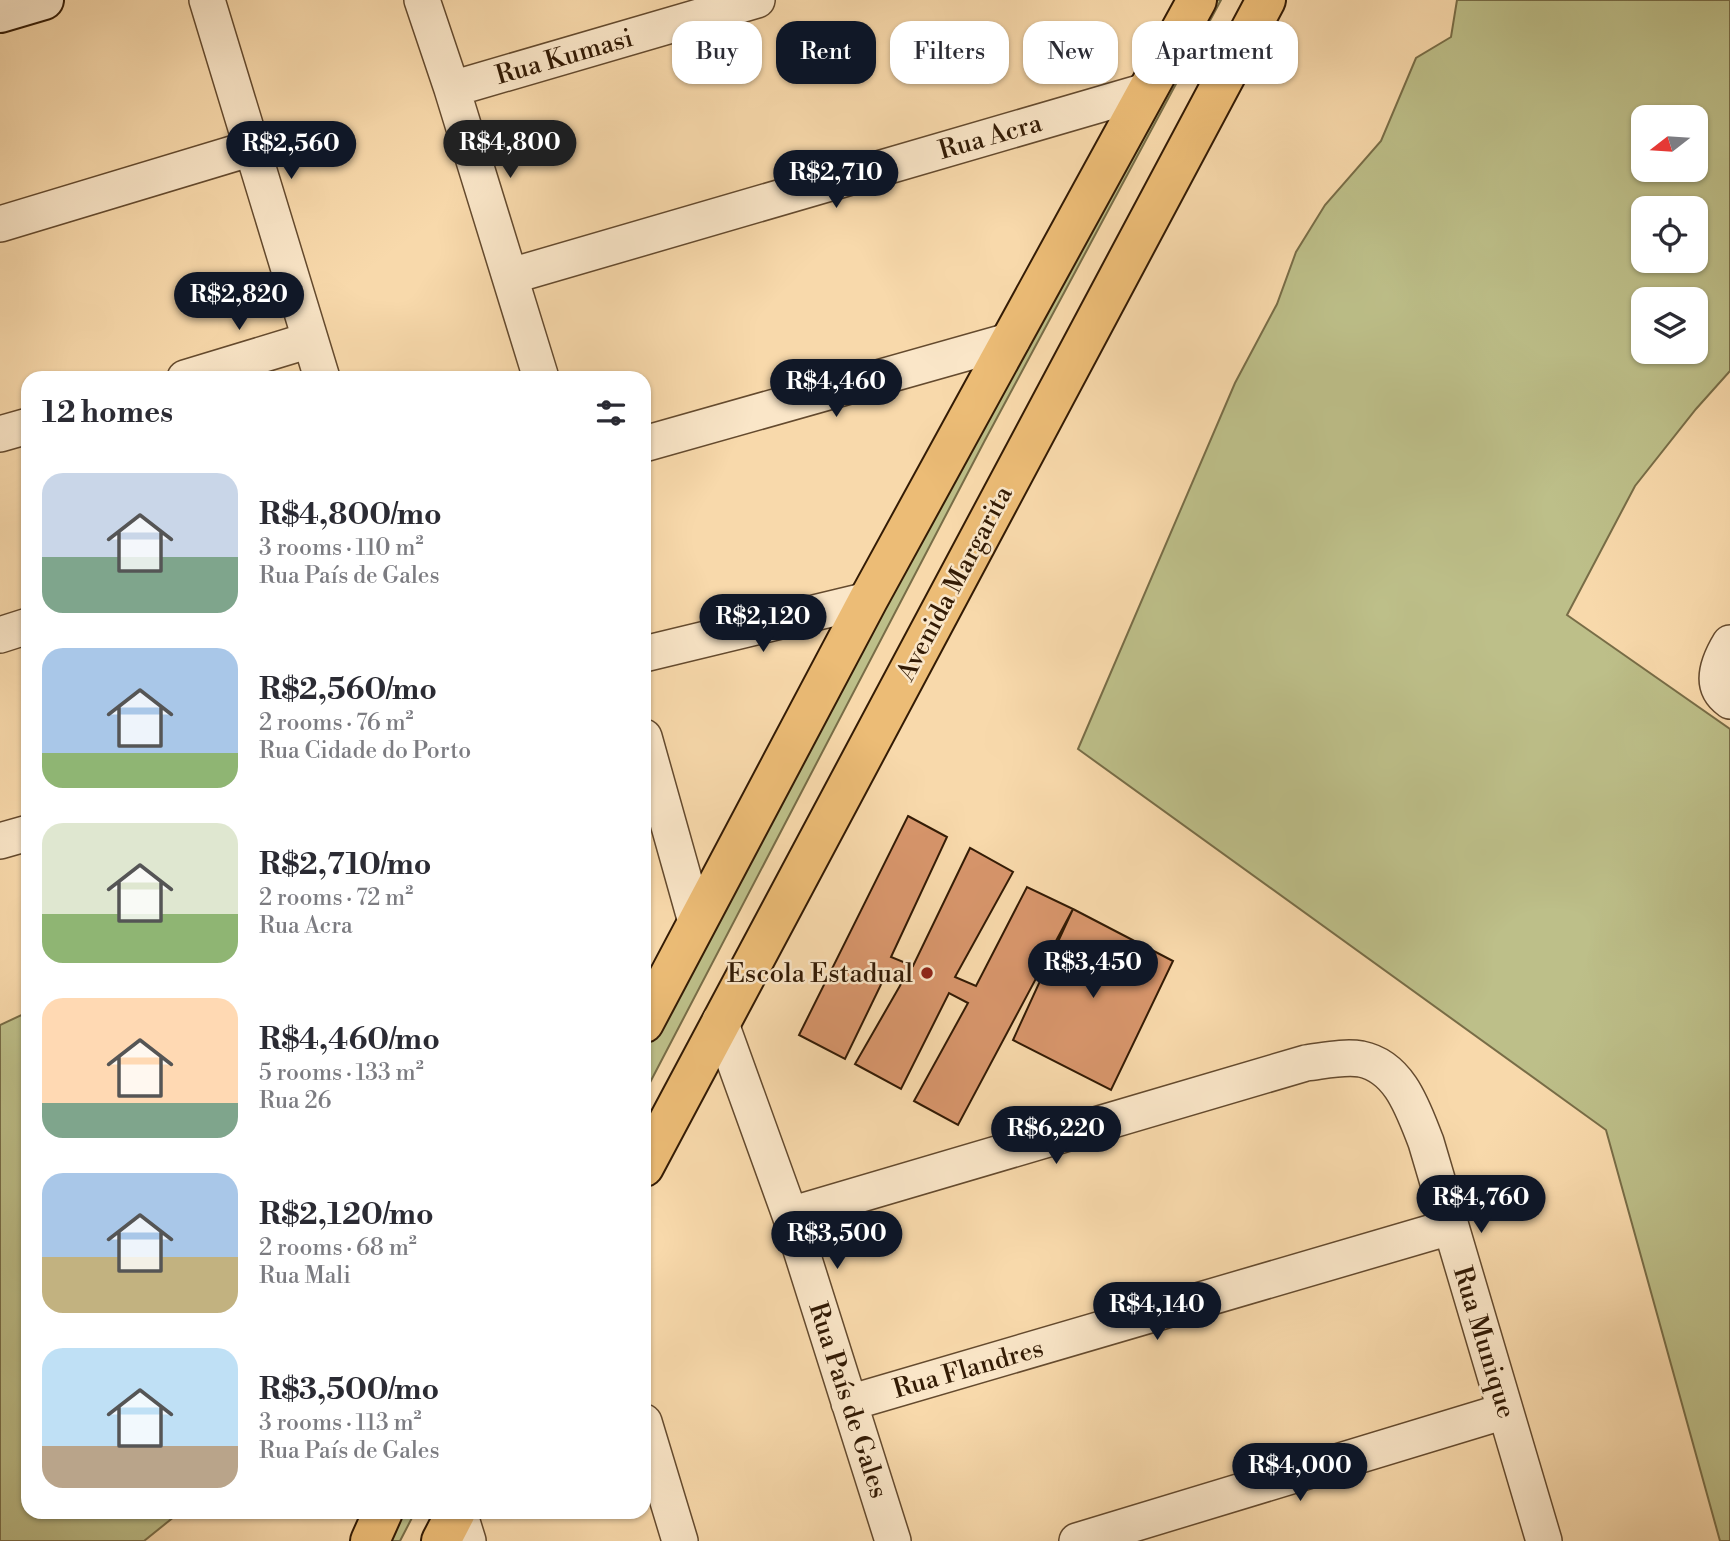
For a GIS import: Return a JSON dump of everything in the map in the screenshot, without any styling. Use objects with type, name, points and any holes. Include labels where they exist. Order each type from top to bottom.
[{"type":"main road","points":[[651,1009],[868,600],[1197,0]]},
{"type":"main road","name":"Avenida Margarita","points":[[651,1154],[1266,0]]},
{"type":"main road","points":[[370,1541],[380,1519]]},
{"type":"main road","points":[[441,1541],[454,1519]]},
{"type":"street","points":[[0,13],[44,0]]},
{"type":"street","points":[[207,0],[320,371]]},
{"type":"street","points":[[422,0],[539,371]]},
{"type":"street","name":"Rua Kumasi","points":[[452,89],[757,0]]},
{"type":"street","name":"Rua Acra","points":[[511,276],[1146,91]]},
{"type":"street","points":[[0,224],[252,148]]},
{"type":"street","points":[[208,371],[310,340]]},
{"type":"street","points":[[651,442],[1012,340]]},
{"type":"street","points":[[0,434],[21,428]]},
{"type":"street","points":[[651,652],[868,600]]},
{"type":"street","points":[[0,635],[21,628]]},
{"type":"street","points":[[1728,699],[1716,680],[1720,661],[1730,643]]},
{"type":"street","points":[[651,762],[696,922]]},
{"type":"street","points":[[0,841],[21,835]]},
{"type":"street","name":"Rua País de Gales","points":[[720,1021],[790,1216],[893,1541]]},
{"type":"street","name":"Rua Munique","points":[[790,1216],[1306,1063],[1360,1059],[1384,1067],[1409,1097],[1426,1142],[1544,1541]]},
{"type":"street","name":"Rua Flandres","points":[[849,1403],[1450,1227]]},
{"type":"street","points":[[1077,1541],[1506,1410]]},
{"type":"street","points":[[651,1445],[680,1541]]},
{"type":"street","points":[[460,1519],[468,1541]]},
{"type":"green space","points":[[1188,0],[1221,0],[1210,21],[1177,21]]},
{"type":"green space","points":[[1457,0],[1730,0],[1730,371],[1635,486],[1567,615],[1730,729],[1730,1541],[1720,1541],[1606,1130],[1078,749],[1235,383],[1277,304],[1296,252],[1325,205],[1381,141],[1416,58],[1451,37]]},
{"type":"green space","points":[[1143,84],[1176,84],[984,442],[651,1081],[651,992]]},
{"type":"green space","points":[[21,1015],[21,1519],[171,1519],[144,1541],[0,1541],[0,1025]]},
{"type":"green space","points":[[373,1519],[411,1519],[400,1541],[362,1541]]},
{"type":"building","name":"Escola Estadual","points":[[908,816],[947,837],[891,957],[913,966],[970,848],[1013,872],[955,977],[976,986],[1027,887],[1073,909],[958,1125],[914,1101],[968,1003],[949,993],[901,1089],[855,1064],[905,977],[888,970],[845,1059],[799,1035]]},
{"type":"building","points":[[1073,909],[1173,961],[1111,1090],[1013,1040]]},
{"type":"place","name":"Escola Estadual","points":[[927,973]]}]
